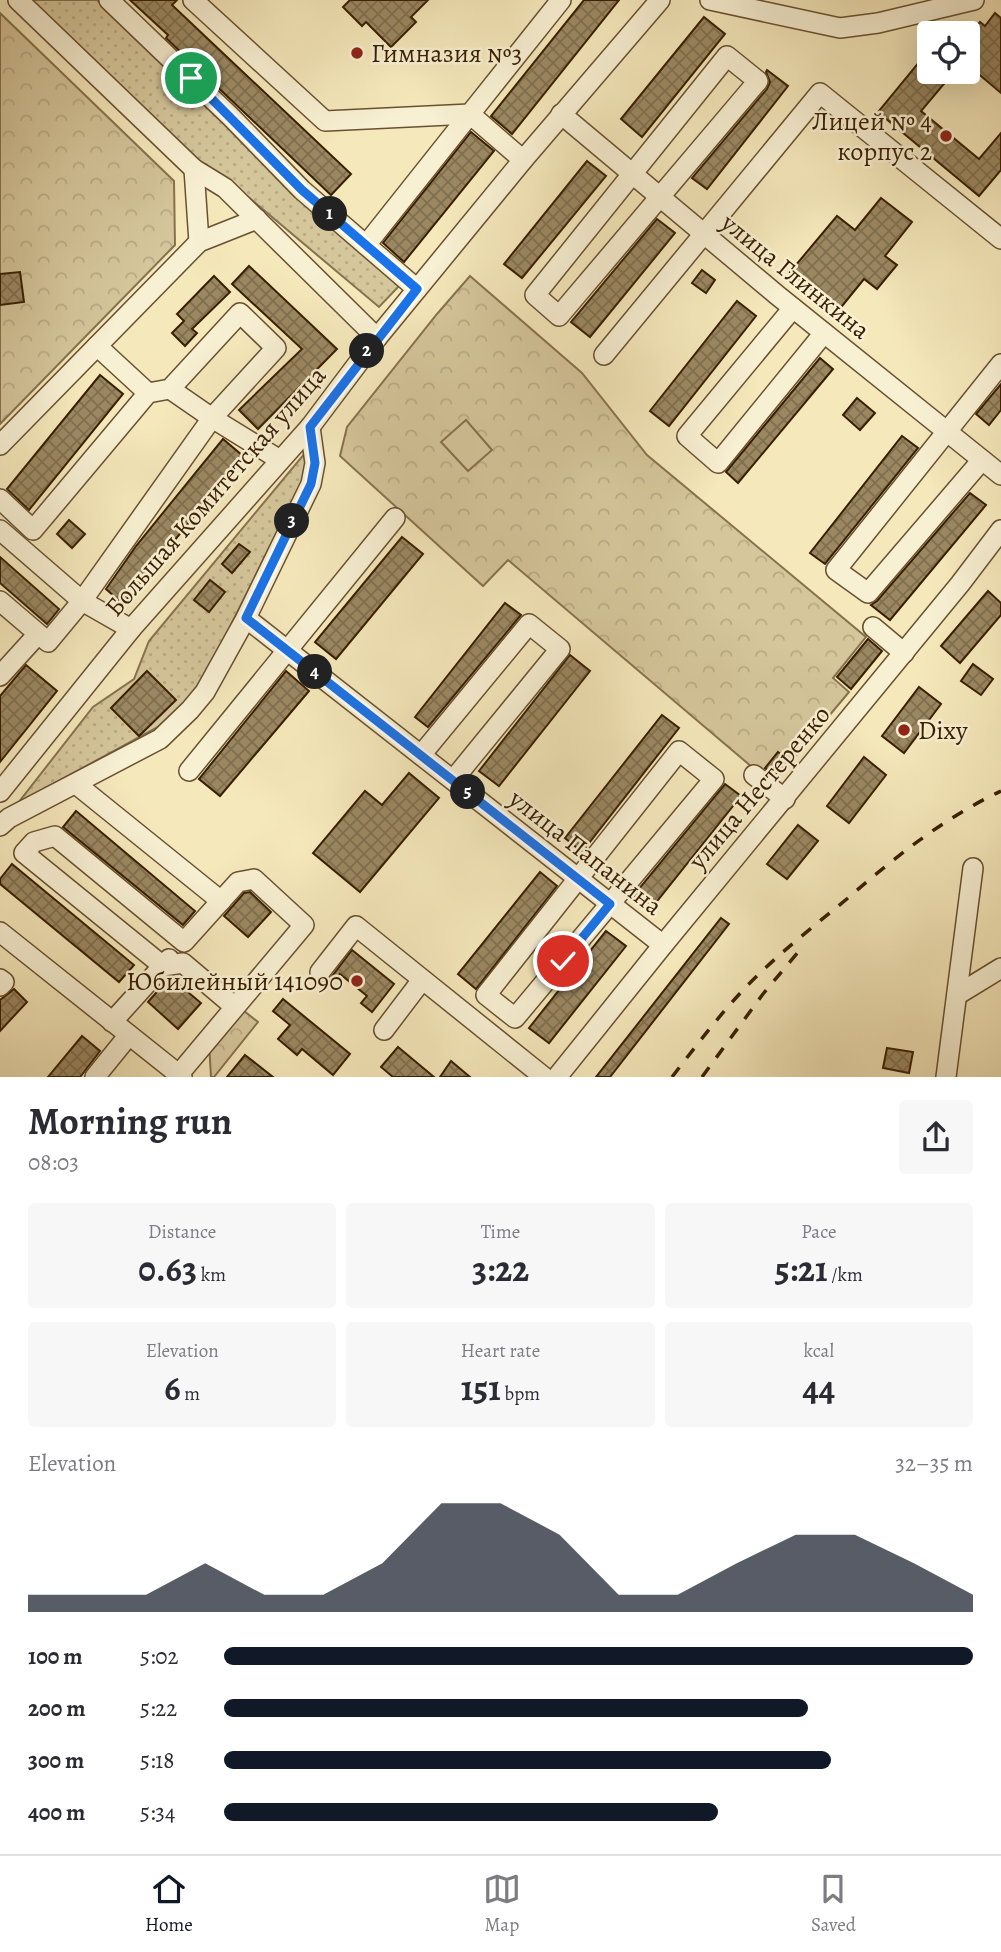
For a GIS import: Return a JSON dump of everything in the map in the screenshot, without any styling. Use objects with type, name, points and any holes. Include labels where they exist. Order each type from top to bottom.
[{"type":"street","points":[[18,0],[194,169],[225,188],[377,338]]},
{"type":"street","points":[[109,0],[231,117],[302,190],[417,289]]},
{"type":"street","points":[[193,0],[325,121],[470,114],[523,160]]},
{"type":"street","points":[[366,245],[561,0]]},
{"type":"street","name":"Большая Комитетская улица","points":[[0,792],[131,629],[310,427],[417,289],[561,114],[660,0]]},
{"type":"street","points":[[710,0],[840,28],[878,23],[974,0]]},
{"type":"street","points":[[727,56],[758,81],[660,197],[559,316],[535,295],[727,56]]},
{"type":"street","points":[[604,355],[820,93],[1001,239]]},
{"type":"street","name":"улица Глинкина","points":[[561,114],[704,235],[1001,475]]},
{"type":"street","points":[[194,169],[199,242]]},
{"type":"street","points":[[0,445],[199,242],[257,219]]},
{"type":"street","points":[[793,308],[687,436],[718,463],[824,333]]},
{"type":"street","points":[[0,499],[33,530],[148,393],[170,389],[240,313],[276,348],[212,418],[82,601],[48,642],[0,601]]},
{"type":"street","points":[[97,346],[148,393]]},
{"type":"street","points":[[982,460],[868,593],[836,570],[1001,364]]},
{"type":"street","points":[[170,389],[281,460]]},
{"type":"street","points":[[34,842],[3,818],[76,784],[160,739],[205,692],[246,618],[311,484],[315,463],[310,427]]},
{"type":"street","points":[[189,771],[396,518]]},
{"type":"street","points":[[0,530],[82,601],[131,629]]},
{"type":"street","name":"улица Нестеренко","points":[[558,1077],[1001,530]]},
{"type":"street","name":"улица Папанина","points":[[246,618],[663,945]]},
{"type":"street","points":[[421,755],[528,624],[560,649],[453,780]]},
{"type":"street","points":[[873,627],[904,653]]},
{"type":"street","points":[[0,676],[38,634]]},
{"type":"street","points":[[680,751],[714,779],[610,904],[515,1018],[486,995],[680,751]]},
{"type":"street","points":[[754,775],[785,799]]},
{"type":"street","points":[[76,784],[221,901]]},
{"type":"street","points":[[184,942],[55,836],[34,842],[24,853],[163,966],[183,963],[235,1007]]},
{"type":"street","points":[[946,1077],[973,868]]},
{"type":"street","points":[[0,932],[180,1076],[304,925],[254,879],[238,882],[113,1022]]},
{"type":"street","points":[[320,972],[356,926],[544,1077]]},
{"type":"street","points":[[957,995],[1001,968]]},
{"type":"street","points":[[0,979],[4,982],[0,986]]},
{"type":"street","points":[[384,1030],[422,980]]},
{"type":"street","points":[[95,1077],[130,1035]]},
{"type":"green space","points":[[30,0],[97,0],[224,121],[298,199],[399,286],[379,307],[241,191],[194,159]]},
{"type":"green space","points":[[0,13],[174,181],[175,245],[0,424]]},
{"type":"green space","points":[[470,276],[582,373],[647,455],[866,637],[833,678],[849,692],[772,784],[508,560],[483,586],[340,456],[347,427]]},
{"type":"green space","points":[[466,420],[492,450],[468,471],[441,442]]},
{"type":"green space","points":[[305,453],[306,467],[301,484],[198,691],[158,727],[18,803],[93,707],[134,679],[149,641]]},
{"type":"green space","points":[[239,1007],[258,1022],[214,1077],[211,1077],[209,1043]]},
{"type":"building","points":[[130,0],[177,0],[172,5],[351,174],[331,195],[166,38],[168,35]]},
{"type":"building","points":[[350,0],[428,0],[411,17],[416,22],[391,47],[366,22],[362,26],[343,7]]},
{"type":"building","points":[[584,0],[619,0],[512,134],[491,116]]},
{"type":"building","points":[[995,13],[1001,18],[1001,93],[980,75],[980,22],[985,26]]},
{"type":"building","points":[[704,17],[725,34],[642,137],[621,119]]},
{"type":"building","points":[[917,65],[917,84],[944,84],[921,111],[979,159],[1001,133],[1001,170],[979,196],[878,112]]},
{"type":"building","points":[[767,70],[788,86],[707,189],[692,178],[767,89],[770,82]]},
{"type":"building","points":[[471,132],[494,151],[404,262],[383,243]]},
{"type":"building","points":[[587,161],[606,176],[522,278],[504,264]]},
{"type":"building","points":[[881,198],[912,222],[885,256],[897,265],[877,289],[864,279],[838,311],[790,272],[837,216],[855,230]]},
{"type":"building","points":[[657,219],[675,233],[590,337],[571,322]]},
{"type":"building","points":[[249,266],[337,349],[258,429],[239,410],[302,349],[232,284]]},
{"type":"building","points":[[702,270],[715,280],[706,293],[692,283]]},
{"type":"building","points":[[20,272],[24,302],[0,305],[0,274]]},
{"type":"building","points":[[214,276],[230,292],[192,329],[197,333],[185,346],[172,333],[184,321],[177,314]]},
{"type":"building","points":[[737,301],[756,316],[669,426],[650,411]]},
{"type":"building","points":[[820,358],[833,369],[738,483],[726,472]]},
{"type":"building","points":[[100,375],[123,394],[29,510],[7,489]]},
{"type":"building","points":[[1001,384],[1001,410],[989,425],[976,414]]},
{"type":"building","points":[[857,398],[875,413],[860,430],[843,415]]},
{"type":"building","points":[[902,436],[918,448],[825,564],[810,553]]},
{"type":"building","points":[[223,439],[243,456],[123,604],[106,589],[136,546]]},
{"type":"building","points":[[970,493],[986,505],[890,620],[871,605]]},
{"type":"building","points":[[69,520],[85,534],[72,548],[57,534]]},
{"type":"building","points":[[402,537],[423,554],[336,659],[315,642]]},
{"type":"building","points":[[239,544],[250,552],[232,573],[222,564]]},
{"type":"building","points":[[0,557],[59,609],[47,624],[0,583]]},
{"type":"building","points":[[210,580],[225,592],[209,612],[194,600]]},
{"type":"building","points":[[988,591],[1001,603],[1001,615],[960,663],[941,646]]},
{"type":"building","points":[[505,603],[521,615],[428,727],[415,717]]},
{"type":"building","points":[[868,639],[882,651],[851,689],[837,677]]},
{"type":"building","points":[[570,655],[590,671],[499,786],[479,771]]},
{"type":"building","points":[[973,664],[993,679],[981,695],[961,681]]},
{"type":"building","points":[[26,665],[57,691],[0,762],[0,696]]},
{"type":"building","points":[[147,671],[176,700],[139,736],[111,708]]},
{"type":"building","points":[[286,671],[309,691],[220,796],[199,779]]},
{"type":"building","points":[[919,687],[941,704],[904,753],[882,736]]},
{"type":"building","points":[[662,715],[679,728],[582,852],[565,838]]},
{"type":"building","points":[[778,752],[788,760],[775,776],[765,768]]},
{"type":"building","points":[[864,757],[886,775],[849,823],[827,806]]},
{"type":"building","points":[[409,773],[439,798],[360,892],[313,853],[365,791],[382,805]]},
{"type":"building","points":[[725,784],[741,796],[650,910],[633,896]]},
{"type":"building","points":[[76,811],[195,911],[183,925],[63,827]]},
{"type":"building","points":[[798,825],[818,841],[787,879],[767,864]]},
{"type":"building","points":[[12,864],[134,965],[119,982],[0,884],[0,879]]},
{"type":"building","points":[[540,872],[557,886],[476,989],[458,974]]},
{"type":"building","points":[[250,892],[271,912],[248,937],[224,916],[244,893]]},
{"type":"building","points":[[721,918],[729,924],[610,1077],[596,1077]]},
{"type":"building","points":[[606,931],[626,946],[549,1043],[529,1028]]},
{"type":"building","points":[[352,950],[394,984],[372,1012],[361,1003],[367,996],[340,974],[334,981],[330,979]]},
{"type":"building","points":[[170,977],[201,1003],[178,1029],[148,1002]]},
{"type":"building","points":[[14,989],[27,1002],[0,1031],[0,1000]]},
{"type":"building","points":[[283,999],[350,1054],[333,1075],[302,1049],[297,1055],[278,1039],[290,1025],[273,1011]]},
{"type":"building","points":[[82,1036],[100,1051],[80,1077],[48,1077]]},
{"type":"building","points":[[398,1047],[434,1077],[393,1077],[381,1067]]},
{"type":"building","points":[[887,1048],[913,1052],[909,1073],[883,1068]]},
{"type":"building","points":[[245,1055],[273,1077],[227,1077]]},
{"type":"building","points":[[451,1061],[470,1077],[440,1077]]},
{"type":"railway","points":[[672,1077],[737,997],[784,951],[921,839],[960,813],[1001,791]]},
{"type":"railway","points":[[702,1077],[763,994],[804,945]]},
{"type":"place","name":"Гимназия №3","points":[[357,53]]},
{"type":"place","name":"Лицей № 4 корпус 2","points":[[946,136]]},
{"type":"place","name":"Dixy","points":[[904,730]]},
{"type":"place","name":"Юбилейный 141090","points":[[357,981]]},
{"type":"route","points":[[191,78],[302,190],[417,289],[310,427],[315,463],[311,484],[246,618],[610,904],[563,961]]}]
